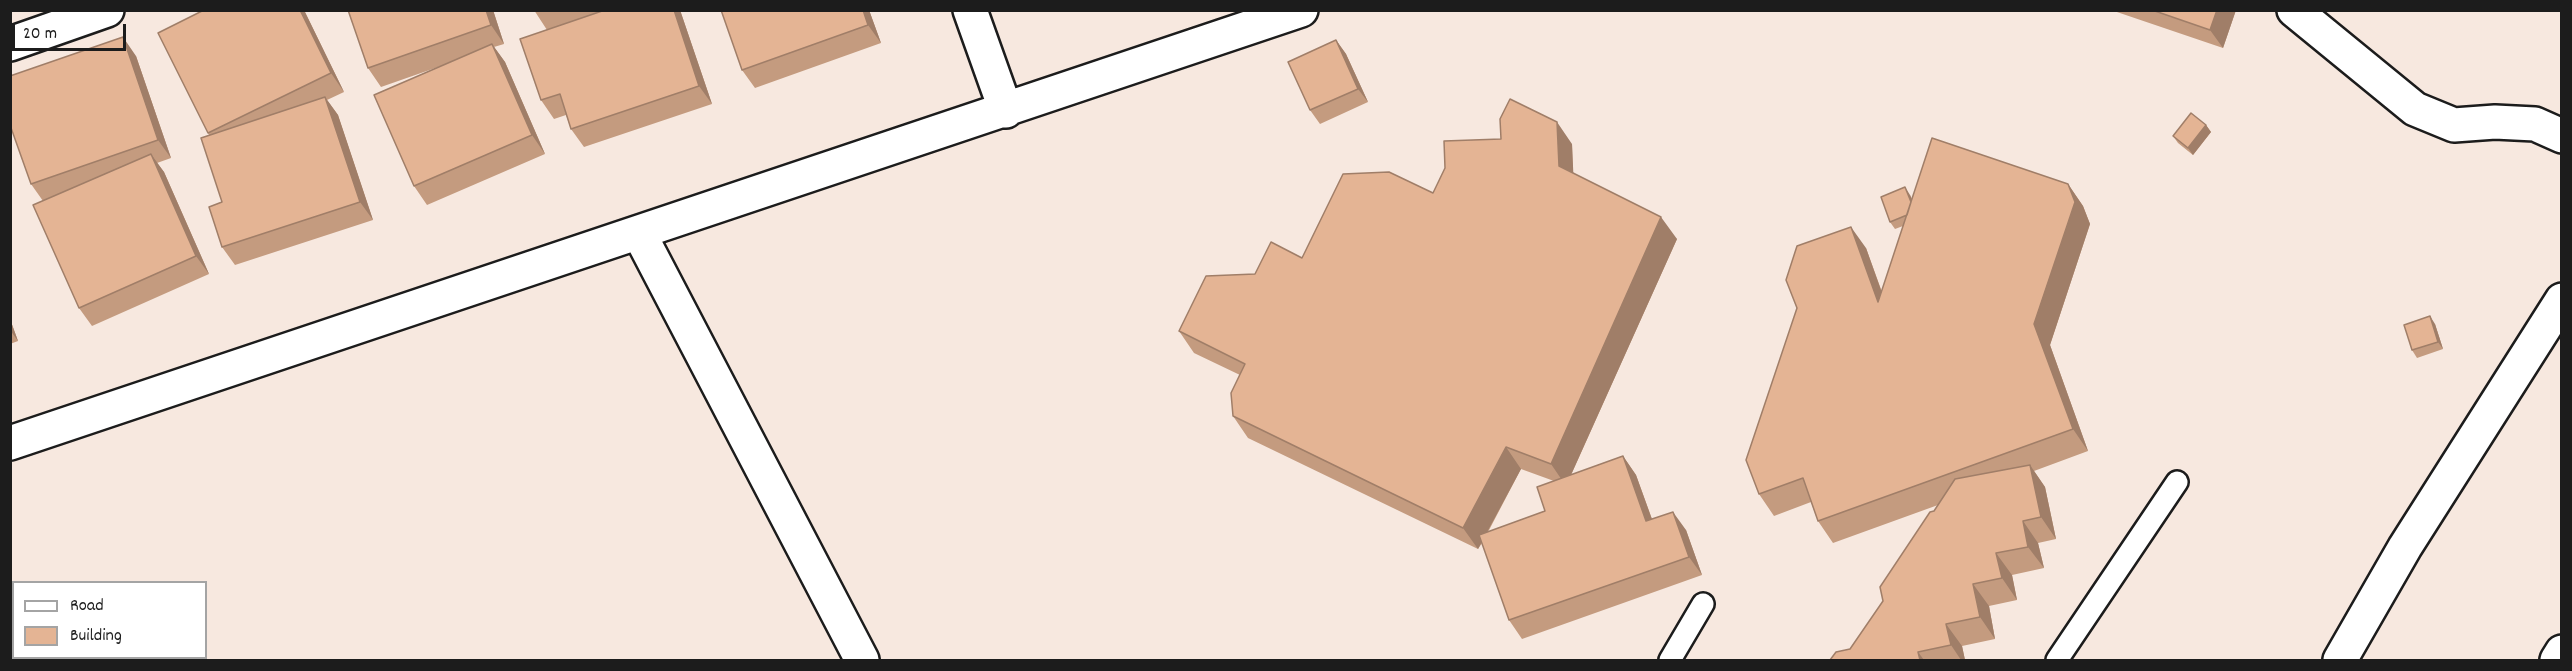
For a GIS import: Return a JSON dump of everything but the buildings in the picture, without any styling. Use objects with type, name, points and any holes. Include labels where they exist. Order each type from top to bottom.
[{"type":"street","points":[[10,44],[107,10]]},
{"type":"street","points":[[970,10],[1006,111]]},
{"type":"street","points":[[10,443],[1006,111],[1301,10]]},
{"type":"street","points":[[2294,10],[2415,110],[2454,125],[2495,122],[2535,124],[2562,136]]},
{"type":"street","points":[[639,233],[862,660]]},
{"type":"street","points":[[2340,660],[2405,547],[2562,300]]},
{"type":"street","points":[[2557,660],[2562,652]]},
{"type":"lane","points":[[2057,660],[2177,482]]},
{"type":"lane","points":[[1670,660],[1703,604]]}]
